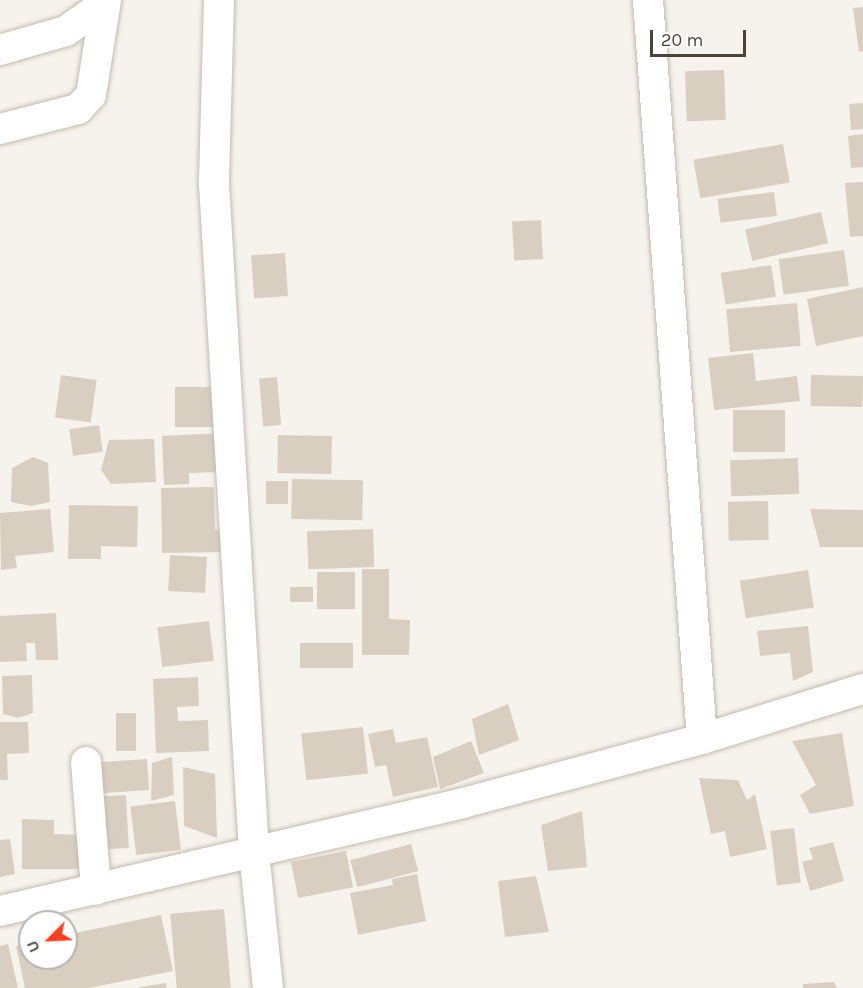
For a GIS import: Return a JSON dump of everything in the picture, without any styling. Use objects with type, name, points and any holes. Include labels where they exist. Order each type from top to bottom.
[{"type":"street","points":[[219,0],[214,184],[255,851],[268,988]]},
{"type":"street","points":[[648,0],[702,739]]},
{"type":"street","points":[[0,50],[66,31],[105,2]]},
{"type":"street","points":[[0,129],[78,109],[91,95],[105,2]]},
{"type":"street","points":[[0,911],[463,803],[702,739],[863,689]]},
{"type":"street","points":[[86,762],[96,890]]},
{"type":"building","points":[[863,7],[863,51],[859,52],[853,8]]},
{"type":"building","points":[[724,70],[726,120],[687,121],[685,71]]},
{"type":"building","points":[[863,103],[863,129],[851,130],[849,104]]},
{"type":"building","points":[[863,134],[863,167],[851,168],[848,136]]},
{"type":"building","points":[[783,144],[790,182],[700,198],[693,160]]},
{"type":"building","points":[[863,182],[863,236],[850,237],[845,183]]},
{"type":"building","points":[[774,192],[777,216],[720,223],[717,199]]},
{"type":"building","points":[[821,212],[828,243],[752,261],[745,230]]},
{"type":"building","points":[[541,220],[543,259],[514,260],[512,222]]},
{"type":"building","points":[[844,250],[849,286],[784,295],[779,259]]},
{"type":"building","points":[[285,253],[288,296],[254,298],[251,255]]},
{"type":"building","points":[[771,265],[776,297],[726,305],[721,273]]},
{"type":"building","points":[[863,287],[863,336],[816,346],[807,299]]},
{"type":"building","points":[[797,303],[801,346],[730,352],[726,309]]},
{"type":"building","points":[[753,353],[756,381],[797,376],[800,401],[714,410],[708,358]]},
{"type":"building","points":[[61,375],[97,380],[91,423],[55,418]]},
{"type":"building","points":[[811,375],[863,376],[862,407],[810,406]]},
{"type":"building","points":[[277,377],[281,425],[263,426],[259,379]]},
{"type":"building","points":[[175,387],[222,387],[222,427],[175,427]]},
{"type":"building","points":[[733,410],[785,410],[785,452],[733,452]]},
{"type":"building","points":[[99,425],[103,452],[73,456],[69,429]]},
{"type":"building","points":[[222,433],[223,472],[189,473],[189,484],[164,485],[162,436]]},
{"type":"building","points":[[278,435],[332,436],[331,474],[277,473]]},
{"type":"building","points":[[154,439],[156,482],[111,484],[101,470],[109,440]]},
{"type":"building","points":[[33,457],[48,463],[50,502],[31,506],[11,502],[12,468]]},
{"type":"building","points":[[798,458],[799,494],[731,496],[730,460]]},
{"type":"building","points":[[292,479],[363,480],[362,520],[291,519]]},
{"type":"building","points":[[266,481],[288,481],[288,504],[266,504]]},
{"type":"building","points":[[214,487],[215,530],[225,529],[226,552],[162,553],[161,488]]},
{"type":"building","points":[[768,501],[769,540],[729,541],[728,502]]},
{"type":"building","points":[[69,505],[138,506],[137,547],[101,546],[101,559],[68,559]]},
{"type":"building","points":[[50,509],[54,552],[15,556],[17,568],[1,570],[0,513]]},
{"type":"building","points":[[810,509],[863,510],[863,547],[820,547]]},
{"type":"building","points":[[373,529],[374,567],[308,569],[307,531]]},
{"type":"building","points":[[170,555],[207,557],[205,593],[168,591]]},
{"type":"building","points":[[362,569],[389,569],[389,619],[410,620],[409,655],[362,655]]},
{"type":"building","points":[[808,570],[814,608],[746,618],[740,581]]},
{"type":"building","points":[[317,572],[355,572],[355,609],[317,609]]},
{"type":"building","points":[[290,587],[313,587],[313,602],[290,602]]},
{"type":"building","points":[[56,613],[58,660],[36,660],[35,643],[26,643],[27,661],[0,662],[0,616]]},
{"type":"building","points":[[209,621],[214,661],[162,667],[157,627]]},
{"type":"building","points":[[808,626],[813,672],[793,681],[790,653],[760,656],[757,631]]},
{"type":"building","points":[[300,643],[353,643],[353,668],[300,668]]},
{"type":"building","points":[[32,675],[33,713],[18,718],[3,714],[2,676]]},
{"type":"building","points":[[198,677],[199,706],[177,707],[178,721],[208,720],[209,751],[156,753],[153,679]]},
{"type":"building","points":[[508,704],[519,740],[479,755],[472,719]]},
{"type":"building","points":[[116,713],[136,713],[136,751],[116,751]]},
{"type":"building","points":[[0,722],[28,722],[29,753],[7,754],[8,780],[0,780]]},
{"type":"building","points":[[363,727],[368,774],[306,780],[301,733]]},
{"type":"building","points":[[393,729],[396,743],[427,737],[438,787],[393,797],[386,765],[375,767],[368,734]]},
{"type":"building","points":[[842,733],[854,806],[810,814],[800,795],[816,785],[792,741]]},
{"type":"building","points":[[471,741],[484,773],[440,789],[433,757]]},
{"type":"building","points":[[172,757],[174,795],[151,801],[152,763]]},
{"type":"building","points":[[147,759],[149,790],[101,793],[99,762]]},
{"type":"building","points":[[183,767],[215,774],[217,838],[184,826]]},
{"type":"building","points":[[699,778],[738,780],[747,800],[755,794],[767,849],[730,857],[725,831],[711,834]]},
{"type":"building","points":[[126,795],[129,848],[96,850],[93,797]]},
{"type":"building","points":[[175,801],[181,850],[136,855],[130,806]]},
{"type":"building","points":[[582,811],[587,867],[548,871],[541,825]]},
{"type":"building","points":[[22,819],[54,820],[54,834],[80,835],[80,869],[22,869]]},
{"type":"building","points":[[794,828],[801,883],[777,886],[770,831]]},
{"type":"building","points":[[10,839],[15,874],[0,877],[0,840]]},
{"type":"building","points":[[833,842],[844,881],[810,891],[802,862],[813,859],[809,848]]},
{"type":"building","points":[[411,844],[418,871],[357,887],[350,860]]},
{"type":"building","points":[[346,851],[353,887],[298,898],[291,862]]},
{"type":"building","points":[[417,874],[426,921],[358,935],[350,893],[393,885],[392,879]]},
{"type":"building","points":[[536,876],[549,932],[505,937],[498,881]]},
{"type":"building","points":[[224,909],[231,988],[177,988],[170,914]]},
{"type":"building","points":[[161,915],[173,971],[89,988],[25,988],[21,970],[78,970],[78,932]]},
{"type":"building","points":[[8,944],[18,988],[0,988],[0,946]]},
{"type":"building","points":[[834,982],[837,988],[803,988],[803,984]]},
{"type":"building","points":[[166,983],[167,988],[139,988],[139,987]]}]
